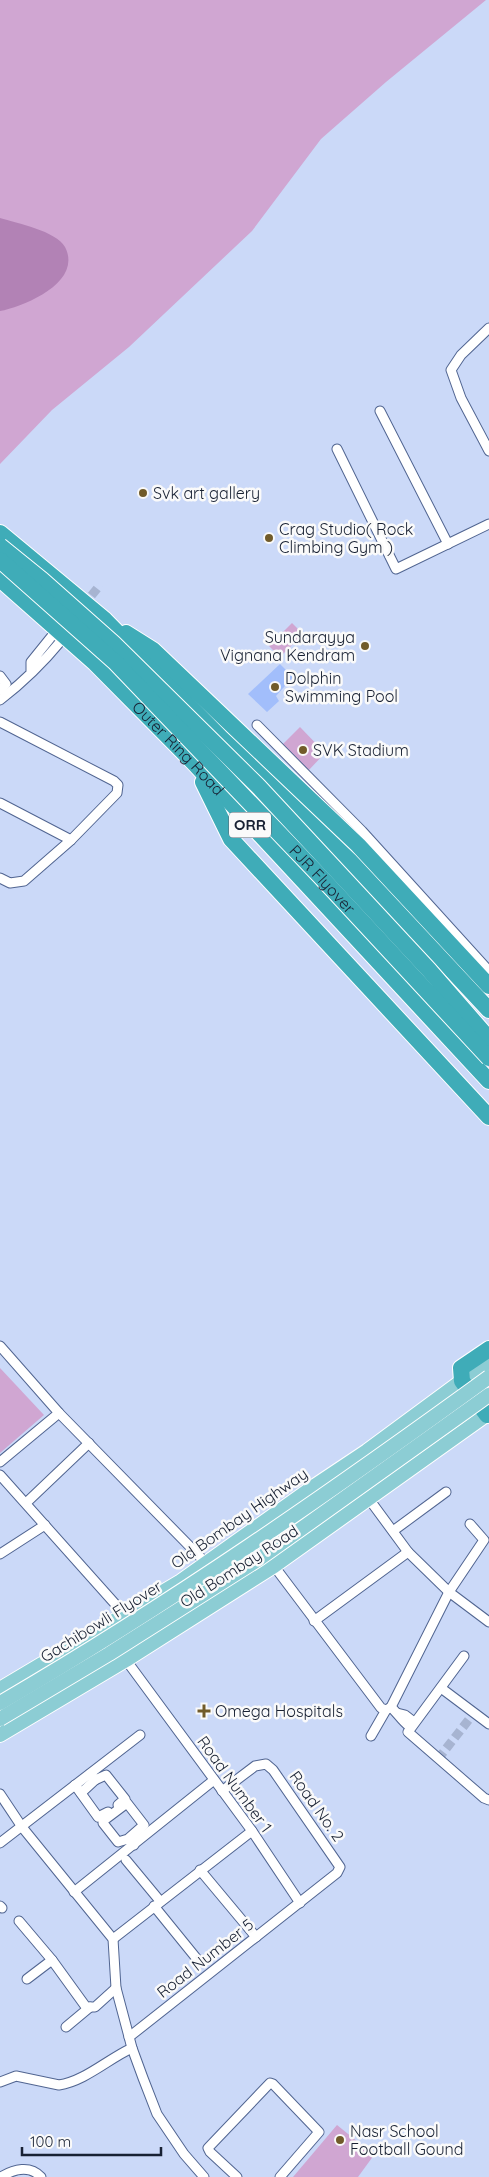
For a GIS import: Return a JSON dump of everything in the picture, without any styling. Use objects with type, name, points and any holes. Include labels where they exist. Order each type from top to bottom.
[{"type":"highway","name":"ORR","points":[[0,533],[105,620],[222,739],[350,860],[489,1010]]},
{"type":"highway","name":"PJR Flyover","points":[[0,546],[42,580],[113,643],[258,786],[429,970],[489,1039]]},
{"type":"highway","name":"PJR Flyover","points":[[0,560],[114,662],[327,883],[489,1058]]},
{"type":"highway","name":"Outer Ring Road","points":[[0,579],[95,663],[192,762],[489,1081]]},
{"type":"highway","points":[[105,620],[153,650],[358,845],[489,986]]},
{"type":"highway","points":[[192,762],[231,839],[489,1117]]},
{"type":"highway","points":[[488,1414],[462,1381],[461,1368],[489,1349]]},
{"type":"main road","name":"Old Bombay Highway","points":[[0,1689],[181,1581],[251,1534],[316,1484],[367,1452],[489,1361]]},
{"type":"main road","name":"Gachibowli Flyover","points":[[0,1703],[206,1576],[371,1463],[489,1377]]},
{"type":"main road","name":"Gachibowli Flyover","points":[[0,1719],[109,1654],[259,1559],[489,1395]]},
{"type":"main road","name":"Old Bombay Road","points":[[0,1735],[126,1660],[274,1566],[488,1414]]},
{"type":"street","points":[[489,328],[461,355],[451,370],[461,398],[489,451]]},
{"type":"street","points":[[380,411],[448,544]]},
{"type":"street","points":[[337,448],[396,569],[488,527]]},
{"type":"street","points":[[0,700],[31,671]]},
{"type":"street","points":[[0,722],[114,781],[118,785],[116,793],[70,840],[24,881],[10,883],[0,878]]},
{"type":"street","points":[[257,725],[351,822],[489,971]]},
{"type":"street","points":[[0,804],[70,840]]},
{"type":"street","points":[[0,1346],[59,1413],[206,1563]]},
{"type":"street","points":[[0,1462],[59,1413]]},
{"type":"street","points":[[26,1504],[89,1444]]},
{"type":"street","points":[[0,1475],[125,1615]]},
{"type":"street","points":[[392,1531],[446,1492]]},
{"type":"street","points":[[369,1500],[408,1552],[449,1592],[489,1622]]},
{"type":"street","points":[[371,1736],[391,1710],[449,1592],[487,1542],[470,1524]]},
{"type":"street","points":[[0,1554],[45,1525]]},
{"type":"street","points":[[314,1621],[408,1552]]},
{"type":"street","points":[[274,1566],[381,1708],[391,1710],[399,1718],[412,1724]]},
{"type":"street","points":[[464,1656],[412,1724],[409,1734],[484,1798],[489,1800]]},
{"type":"street","name":"Road Number 1","points":[[126,1660],[252,1831],[300,1903]]},
{"type":"street","points":[[440,1688],[489,1724]]},
{"type":"street","points":[[81,1794],[92,1777],[140,1735]]},
{"type":"street","name":"Road No. 2","points":[[222,1791],[255,1766],[260,1763],[266,1764],[273,1770],[338,1862],[340,1867],[337,1873],[300,1903]]},
{"type":"street","points":[[0,1843],[75,1785],[92,1777],[106,1776],[125,1799],[102,1817],[98,1817],[75,1785]]},
{"type":"street","points":[[74,1892],[131,1842],[214,1780]]},
{"type":"street","points":[[0,1794],[22,1827],[113,1939],[116,1988],[132,2048],[157,2114],[184,2154],[204,2177]]},
{"type":"street","points":[[127,1803],[144,1825],[131,1842],[118,1842],[103,1823],[103,1821],[127,1803]]},
{"type":"street","points":[[113,1939],[252,1831]]},
{"type":"street","points":[[126,1860],[197,1959]]},
{"type":"street","points":[[200,1870],[256,1937]]},
{"type":"street","name":"Road Number 5","points":[[129,2036],[300,1903]]},
{"type":"street","points":[[19,1921],[52,1960],[86,2007],[95,2007],[116,1988]]},
{"type":"street","points":[[27,1979],[52,1960]]},
{"type":"street","points":[[66,2027],[90,2007]]},
{"type":"street","points":[[0,2082],[16,2076],[59,2085],[64,2084],[87,2074],[132,2048]]},
{"type":"street","points":[[237,2177],[208,2148],[270,2083],[319,2132],[280,2177]]},
{"type":"street","points":[[1,2177],[24,2169],[39,2174],[41,2177]]},
{"type":"shaded area","points":[[0,0],[486,0],[386,82],[321,139],[252,231],[129,347],[52,410],[0,464]]},
{"type":"shaded area","points":[[0,218],[36,228],[53,236],[65,247],[68,260],[66,271],[49,290],[23,304],[0,311]]},
{"type":"shaded area","points":[[292,623],[303,634],[280,657],[269,646]]},
{"type":"shaded area","name":"SVK Stadium","points":[[300,727],[325,753],[307,772],[281,746]]},
{"type":"shaded area","points":[[0,1368],[44,1415],[0,1453]]},
{"type":"shaded area","name":"Nasr School Football Gound","points":[[337,2125],[374,2155],[358,2177],[293,2177]]},
{"type":"water","points":[[280,664],[293,677],[276,696],[279,701],[267,712],[248,694]]},
{"type":"tunnel","points":[[83,606],[100,585]]},
{"type":"tunnel","points":[[438,1759],[474,1713]]},
{"type":"place","name":"Svk art gallery","points":[[143,493]]},
{"type":"place","name":"Crag Studio( Rock Climbing Gym )","points":[[269,538]]},
{"type":"place","name":"Sundarayya Vignana Kendram","points":[[365,646]]},
{"type":"place","name":"Dolphin Swimming Pool","points":[[275,687]]},
{"type":"place","name":"SVK Stadium","points":[[303,750]]},
{"type":"place","name":"Omega Hospitals","points":[[204,1711]]},
{"type":"place","name":"Nasr School Football Gound","points":[[340,2140]]}]
